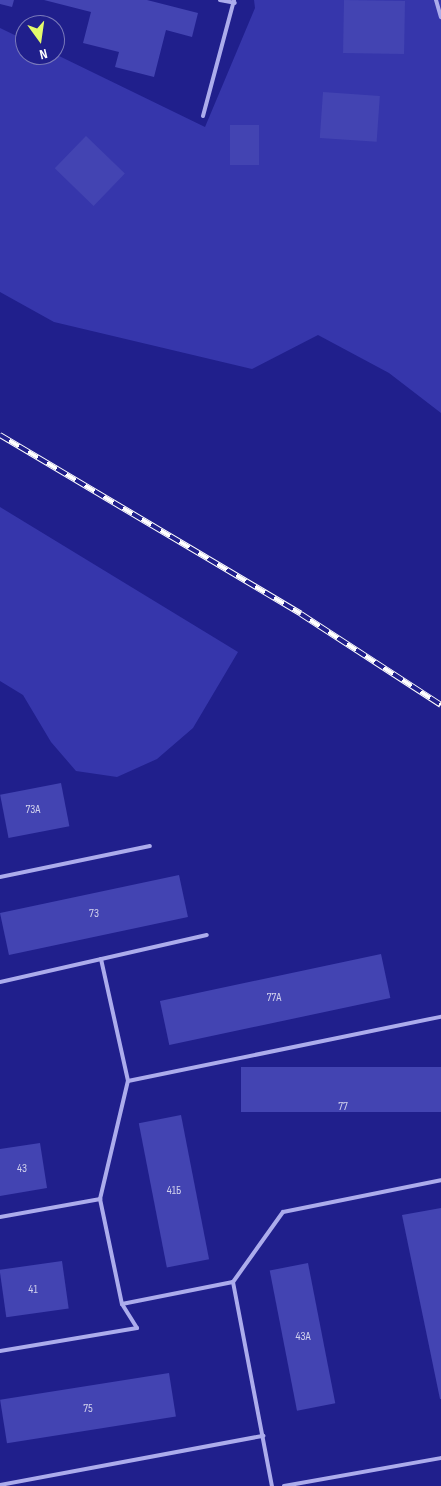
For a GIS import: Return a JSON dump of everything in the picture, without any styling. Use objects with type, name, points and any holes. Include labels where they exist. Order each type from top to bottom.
[{"type":"lane","points":[[203,116],[235,2],[220,0]]},
{"type":"lane","points":[[436,0],[441,17]]},
{"type":"lane","points":[[0,877],[150,846]]},
{"type":"lane","points":[[0,982],[207,935]]},
{"type":"lane","points":[[0,1351],[136,1328],[122,1304],[100,1199],[128,1081],[101,959]]},
{"type":"lane","points":[[128,1081],[441,1017]]},
{"type":"lane","points":[[122,1304],[233,1282],[283,1212],[441,1180]]},
{"type":"lane","points":[[0,1217],[100,1199]]},
{"type":"lane","points":[[233,1282],[272,1486]]},
{"type":"lane","points":[[0,1485],[263,1436]]},
{"type":"lane","points":[[284,1486],[441,1458]]},
{"type":"shaded area","points":[[254,0],[441,0],[441,413],[389,373],[318,335],[252,369],[54,322],[0,292],[0,28],[15,35],[15,65],[65,65],[65,59],[205,127],[255,8]]},
{"type":"shaded area","points":[[0,507],[238,652],[193,728],[157,759],[117,777],[76,771],[51,742],[23,695],[0,681]]},
{"type":"building","points":[[0,0],[14,0],[12,7],[0,4]]},
{"type":"building","points":[[44,0],[147,0],[198,13],[192,37],[166,30],[154,77],[115,67],[119,52],[83,43],[91,12]]},
{"type":"building","points":[[344,0],[405,1],[404,54],[343,53]]},
{"type":"building","points":[[323,92],[380,96],[377,142],[320,138]]},
{"type":"building","points":[[230,125],[259,125],[259,165],[230,165]]},
{"type":"building","points":[[86,136],[125,174],[94,206],[55,168]]},
{"type":"building","points":[[61,783],[69,826],[9,838],[0,795]]},
{"type":"building","points":[[179,875],[188,917],[9,955],[0,913]]},
{"type":"building","points":[[381,954],[390,998],[169,1045],[160,1001]]},
{"type":"building","points":[[241,1067],[441,1067],[441,1112],[241,1112]]},
{"type":"building","points":[[181,1115],[209,1259],[167,1268],[139,1123]]},
{"type":"building","points":[[40,1143],[47,1188],[0,1196],[0,1149]]},
{"type":"building","points":[[441,1208],[441,1399],[440,1399],[402,1215]]},
{"type":"building","points":[[62,1261],[69,1309],[6,1317],[0,1270]]},
{"type":"building","points":[[308,1263],[335,1403],[297,1411],[270,1270]]},
{"type":"building","points":[[169,1373],[176,1416],[7,1443],[0,1400]]},
{"type":"railway","points":[[0,435],[301,614],[441,705]]}]
